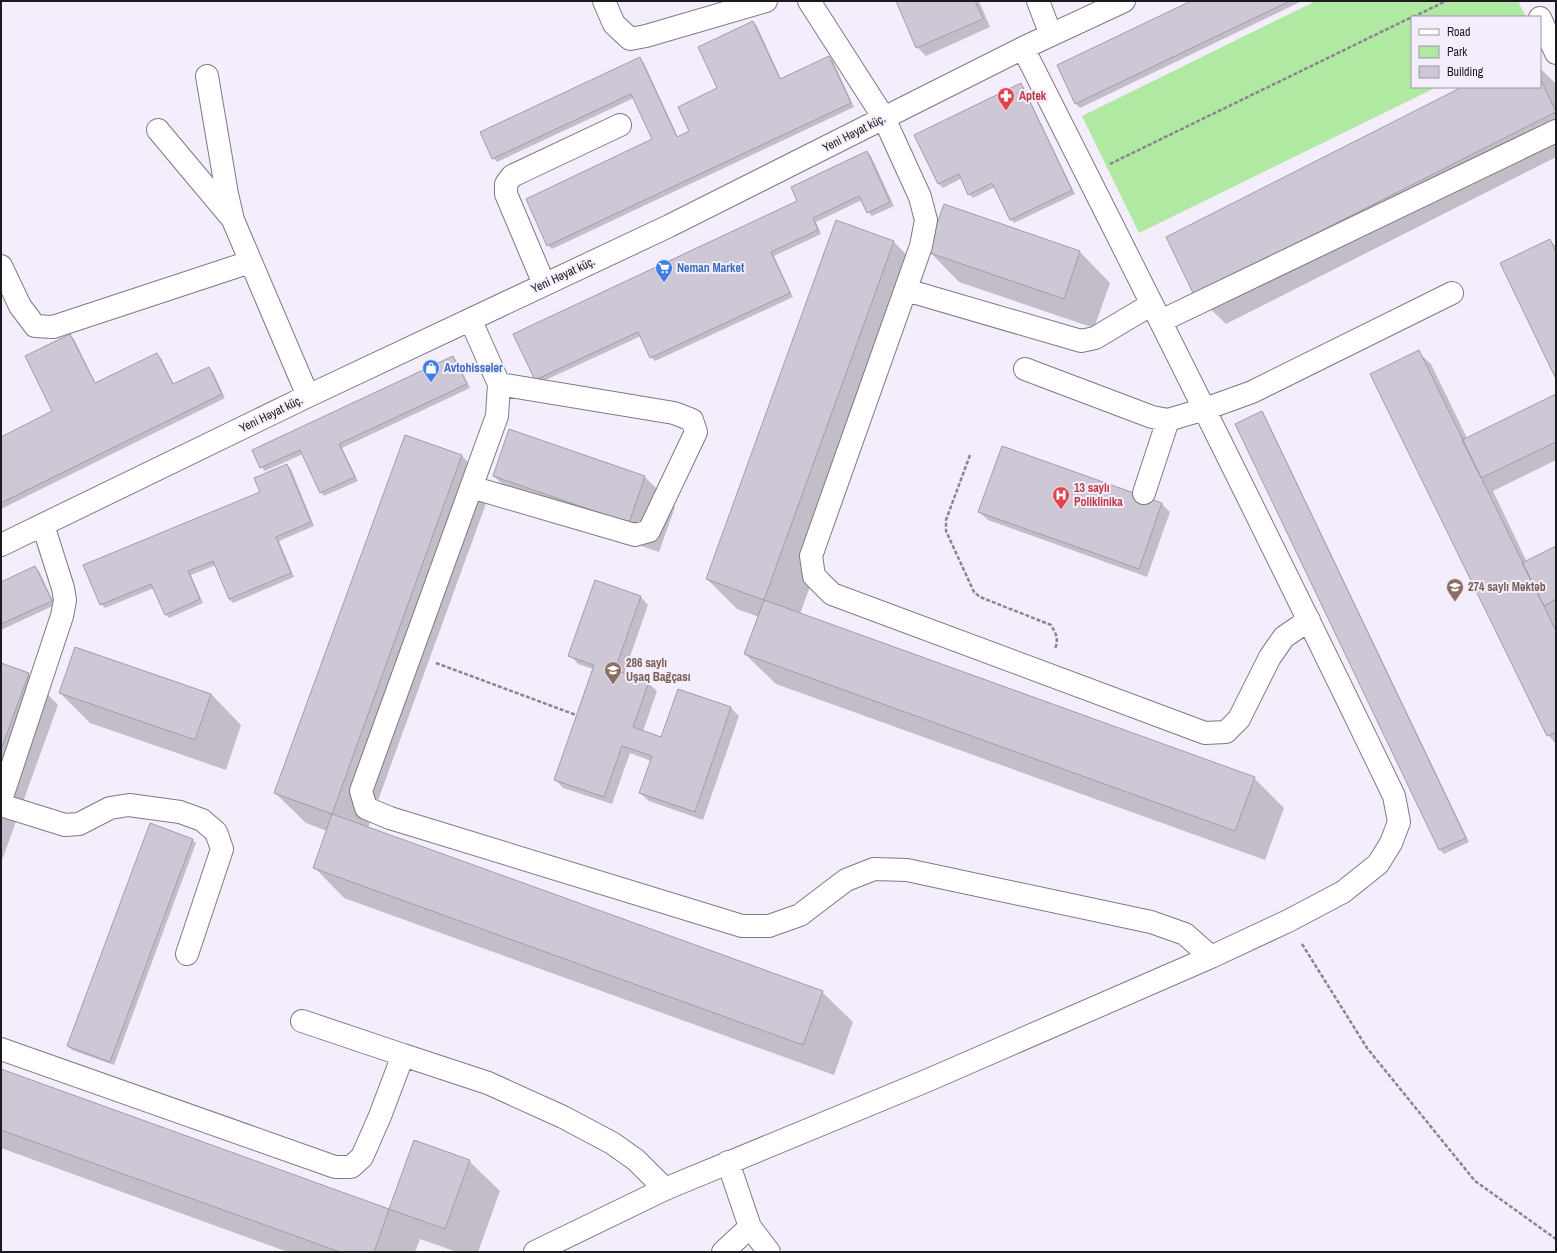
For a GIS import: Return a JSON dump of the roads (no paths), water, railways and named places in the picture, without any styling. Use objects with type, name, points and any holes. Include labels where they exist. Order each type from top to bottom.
[{"type":"street","points":[[604,1],[614,24],[630,39],[646,36],[766,1]]},
{"type":"street","points":[[809,1],[884,118],[920,197],[926,220],[922,246],[811,556],[814,576],[832,594],[1205,733],[1226,732],[1239,719],[1270,657],[1284,637],[1309,620]]},
{"type":"street","points":[[1038,1],[1051,34]]},
{"type":"street","name":"Yeni Həyat küç.","points":[[1,545],[308,396],[471,321],[544,284],[670,226],[1051,34],[1124,1]]},
{"type":"street","points":[[1532,1],[1540,16]]},
{"type":"street","points":[[1541,19],[1556,53]]},
{"type":"street","points":[[535,1252],[665,1189],[926,1082],[1211,957],[1288,921],[1343,892],[1378,864],[1391,843],[1399,822],[1394,796],[1157,312],[1023,48]]},
{"type":"street","points":[[207,76],[227,194],[233,220],[308,396]]},
{"type":"street","points":[[544,284],[506,194],[506,184],[512,176],[620,125]]},
{"type":"street","points":[[158,130],[233,220]]},
{"type":"street","points":[[906,290],[1081,341],[1095,338],[1157,312],[1556,131]]},
{"type":"street","points":[[1,266],[20,306],[34,326],[53,327],[250,262]]},
{"type":"street","points":[[1025,369],[1152,417],[1168,420],[1205,409],[1252,392],[1452,293]]},
{"type":"street","points":[[471,321],[499,384],[497,416],[361,791],[366,808],[390,818],[742,926],[769,926],[800,915],[846,880],[874,869],[907,870],[1151,922],[1185,934],[1211,957]]},
{"type":"street","points":[[471,487],[636,535],[649,531],[696,432],[692,420],[674,413],[499,384]]},
{"type":"street","points":[[1144,493],[1168,420]]},
{"type":"street","points":[[1,800],[62,616],[65,600],[63,588],[43,525]]},
{"type":"street","points":[[1,805],[65,825],[79,824],[110,808],[129,805],[180,812],[202,820],[216,832],[222,850],[187,954]]},
{"type":"street","points":[[302,1020],[403,1055],[488,1082],[564,1117],[612,1143],[636,1160],[665,1189]]},
{"type":"street","points":[[1,1049],[335,1167],[352,1167],[362,1157],[380,1116],[403,1055]]},
{"type":"street","points":[[728,1162],[750,1227],[769,1252]]},
{"type":"street","points":[[724,1252],[750,1227]]},
{"type":"place","name":"Aptek","points":[[1006,111]]},
{"type":"place","name":"Neman Market","points":[[664,283]]},
{"type":"place","name":"Avtohissələr","points":[[431,383]]},
{"type":"place","name":"13 saylı Poliklinika","points":[[1061,510]]},
{"type":"place","name":"274 saylı Məktəb","points":[[1455,602]]},
{"type":"place","name":"286 saylı Uşaq Bağçası","points":[[613,685]]}]
